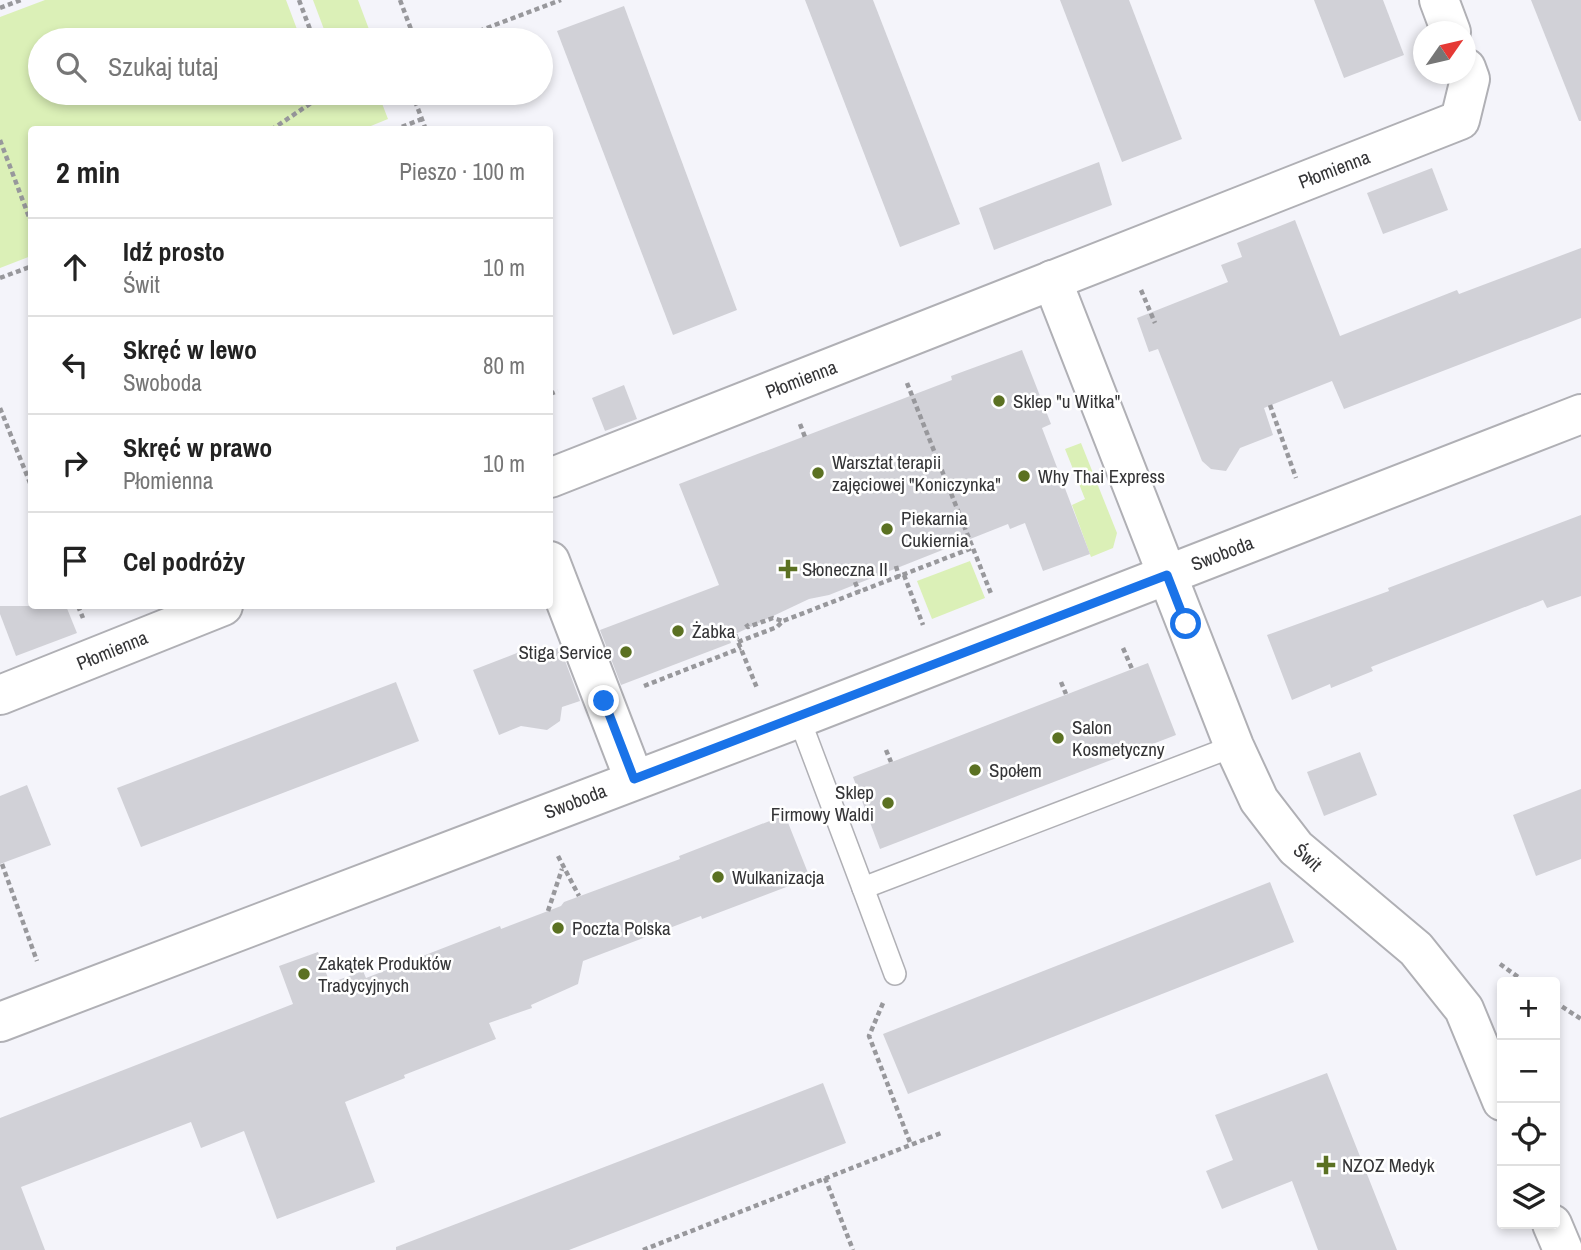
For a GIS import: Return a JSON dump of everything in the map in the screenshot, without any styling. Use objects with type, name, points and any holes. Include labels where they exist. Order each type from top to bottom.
[{"type":"street","points":[[1439,0],[1447,21]]},
{"type":"street","name":"Płomienna","points":[[553,477],[1460,120],[1469,84]]},
{"type":"street","points":[[1052,280],[1167,575]]},
{"type":"street","name":"Swoboda","points":[[0,1022],[799,718],[1581,414]]},
{"type":"street","points":[[553,569],[634,779]]},
{"type":"street","name":"Świt","points":[[1167,575],[1234,746],[1259,800],[1296,848],[1416,948],[1464,1009],[1497,1089]]},
{"type":"street","name":"Płomienna","points":[[0,695],[215,609]]},
{"type":"street","points":[[1554,1229],[1563,1250]]},
{"type":"lane","points":[[799,718],[895,974]]},
{"type":"lane","points":[[863,888],[1234,746]]},
{"type":"path","points":[[0,8],[21,0]]},
{"type":"path","points":[[299,0],[310,28]]},
{"type":"path","points":[[400,0],[410,28]]},
{"type":"path","points":[[487,28],[561,0]]},
{"type":"path","points":[[277,126],[308,105]]},
{"type":"path","points":[[417,105],[425,126]]},
{"type":"path","points":[[404,126],[422,119]]},
{"type":"path","points":[[0,140],[28,214]]},
{"type":"path","points":[[0,278],[28,268]]},
{"type":"path","points":[[1147,303],[1155,323]]},
{"type":"path","points":[[905,379],[996,605]]},
{"type":"path","points":[[553,393],[558,391]]},
{"type":"path","points":[[1270,405],[1299,489]]},
{"type":"path","points":[[0,408],[28,478]]},
{"type":"path","points":[[737,642],[776,627],[783,621],[972,548]]},
{"type":"path","points":[[896,566],[926,632]]},
{"type":"path","points":[[855,582],[859,592]]},
{"type":"path","points":[[746,624],[748,627],[773,618],[783,621]]},
{"type":"path","points":[[732,626],[760,695]]},
{"type":"path","points":[[639,687],[741,648]]},
{"type":"path","points":[[1123,648],[1132,669]]},
{"type":"path","points":[[1061,682],[1066,694]]},
{"type":"path","points":[[886,750],[891,762]]},
{"type":"path","points":[[556,852],[579,896]]},
{"type":"path","points":[[2,864],[41,972]]},
{"type":"path","points":[[548,911],[562,868]]},
{"type":"path","points":[[1500,964],[1518,977]]},
{"type":"path","points":[[895,974],[869,1036],[911,1145]]},
{"type":"path","points":[[1560,1005],[1581,1019]]},
{"type":"path","points":[[643,1250],[941,1133]]},
{"type":"path","points":[[825,1178],[853,1250]]},
{"type":"green space","points":[[45,0],[286,0],[296,28],[28,28],[28,105],[383,105],[388,119],[371,126],[28,126],[28,257],[0,268],[0,17]]},
{"type":"green space","points":[[313,0],[358,0],[368,28],[324,28]]},
{"type":"green space","points":[[1081,443],[1117,533],[1113,548],[1091,557],[1072,505],[1085,499],[1065,449]]},
{"type":"green space","points":[[970,561],[985,598],[932,619],[917,581]]},
{"type":"building","points":[[805,0],[873,0],[960,224],[900,247]]},
{"type":"building","points":[[1060,0],[1129,0],[1182,139],[1122,162]]},
{"type":"building","points":[[1314,0],[1383,0],[1404,55],[1344,78]]},
{"type":"building","points":[[1531,0],[1581,0],[1581,121],[1579,121]]},
{"type":"building","points":[[624,6],[737,310],[673,335],[557,31]]},
{"type":"building","points":[[1099,162],[1112,205],[994,250],[979,208]]},
{"type":"building","points":[[1432,168],[1448,210],[1383,234],[1367,193]]},
{"type":"building","points":[[1295,220],[1340,336],[1457,290],[1459,294],[1581,248],[1581,318],[1344,409],[1332,381],[1264,408],[1273,435],[1240,448],[1226,471],[1211,469],[1202,461],[1158,349],[1149,352],[1137,318],[1228,282],[1221,265],[1242,257],[1237,243]]},
{"type":"building","points":[[1022,350],[1051,424],[1042,428],[1090,554],[1043,571],[1025,523],[1010,529],[1008,524],[829,595],[809,599],[729,637],[731,643],[621,685],[600,630],[719,585],[679,484],[952,380],[951,376]]},
{"type":"building","points":[[624,385],[637,419],[605,431],[592,398]]},
{"type":"building","points":[[1581,515],[1581,596],[1547,608],[1543,600],[1371,667],[1373,671],[1331,688],[1330,684],[1292,700],[1267,635],[1389,591],[1388,588]]},
{"type":"building","points":[[0,606],[67,609],[77,633],[16,656],[0,614]]},
{"type":"building","points":[[535,646],[540,657],[560,647],[580,701],[562,707],[560,721],[547,730],[521,726],[499,735],[473,670]]},
{"type":"building","points":[[1148,663],[1176,735],[880,849],[853,777]]},
{"type":"building","points":[[396,682],[419,741],[141,847],[117,788]]},
{"type":"building","points":[[1360,752],[1377,795],[1324,816],[1307,772]]},
{"type":"building","points":[[27,785],[51,845],[0,864],[0,796]]},
{"type":"building","points":[[1581,789],[1581,859],[1536,876],[1513,815]]},
{"type":"building","points":[[785,815],[810,878],[583,961],[578,984],[531,1005],[532,1008],[489,1023],[496,1039],[404,1075],[405,1078],[345,1102],[375,1182],[277,1219],[244,1131],[201,1148],[191,1122],[21,1187],[45,1250],[0,1250],[0,1118],[293,1004],[279,966],[318,952],[330,983],[363,971],[366,978],[500,926],[501,929],[561,906],[564,902],[680,859],[679,856]]},
{"type":"building","points":[[1270,882],[1294,942],[908,1094],[883,1034]]},
{"type":"building","name":"NZOZ Medyk","points":[[1327,1073],[1397,1250],[1318,1250],[1292,1181],[1222,1209],[1206,1171],[1233,1160],[1215,1115]]},
{"type":"building","points":[[823,1083],[846,1143],[569,1250],[396,1250],[396,1247]]},
{"type":"place","name":"Sklep \"u Witka\"","points":[[999,401]]},
{"type":"place","name":"Warsztat terapii zajęciowej \"Koniczynka\"","points":[[818,473]]},
{"type":"place","name":"Why Thai Express","points":[[1024,476]]},
{"type":"place","name":"Piekarnia Cukiernia","points":[[887,529]]},
{"type":"place","name":"Słoneczna II","points":[[788,569]]},
{"type":"place","name":"Żabka","points":[[678,631]]},
{"type":"place","name":"Stiga Service","points":[[626,652]]},
{"type":"place","name":"Salon Kosmetyczny","points":[[1058,738]]},
{"type":"place","name":"Społem","points":[[975,770]]},
{"type":"place","name":"Sklep Firmowy Waldi","points":[[888,803]]},
{"type":"place","name":"Wulkanizacja","points":[[718,877]]},
{"type":"place","name":"Poczta Polska","points":[[558,928]]},
{"type":"place","name":"Zakątek Produktów Tradycyjnych","points":[[304,974]]},
{"type":"place","name":"NZOZ Medyk","points":[[1326,1165]]},
{"type":"route","points":[[604,701],[634,779],[1167,575],[1186,624]]}]
